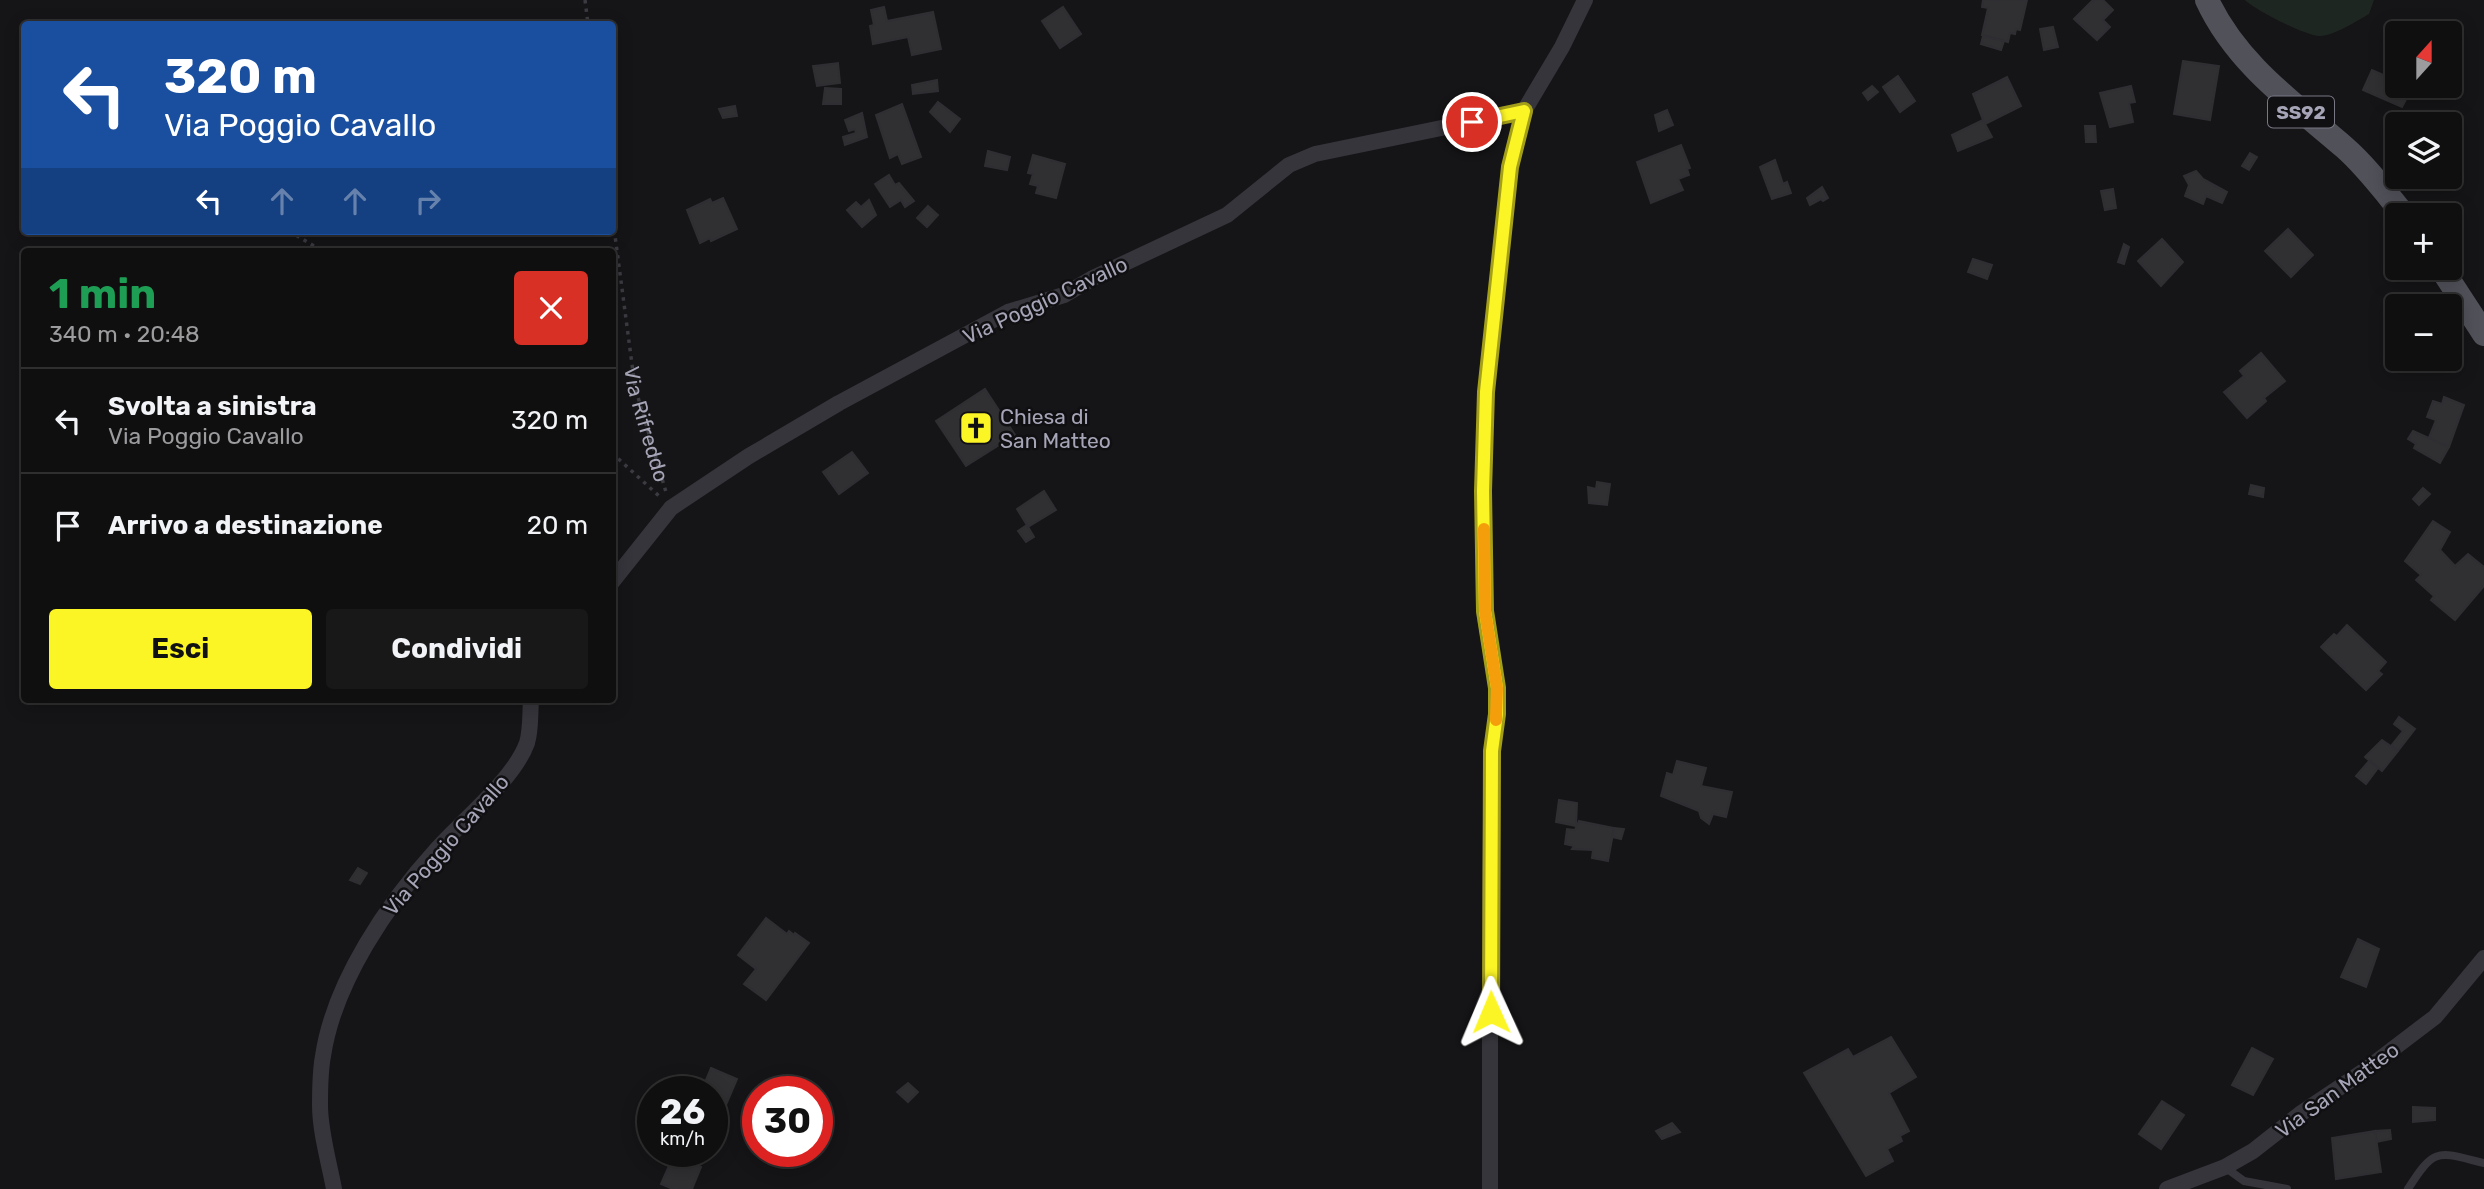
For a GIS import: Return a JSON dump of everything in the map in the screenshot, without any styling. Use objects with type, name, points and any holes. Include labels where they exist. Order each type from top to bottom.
[{"type":"main road","name":"SS92","points":[[2207,0],[2230,38],[2263,78],[2346,149],[2393,203]]},
{"type":"main road","points":[[2449,280],[2484,334]]},
{"type":"street","points":[[1490,1189],[1490,841],[1492,751],[1497,688],[1485,611],[1483,479],[1486,392],[1510,167],[1524,111],[1562,47],[1585,0]]},
{"type":"street","name":"Via Poggio Cavallo","points":[[616,577],[671,508],[749,456],[839,403],[1008,312],[1064,295],[1093,278],[1227,215],[1289,165],[1315,154],[1524,111]]},
{"type":"street","name":"Via Poggio Cavallo","points":[[334,1189],[320,1108],[323,1056],[335,1010],[354,967],[380,923],[409,883],[436,850],[507,776],[527,742],[531,703]]},
{"type":"street","name":"Via San Matteo","points":[[2167,1189],[2225,1167],[2253,1152],[2300,1114],[2364,1071],[2435,1017],[2484,958]]},
{"type":"lane","points":[[2408,1189],[2430,1157],[2440,1154],[2484,1163]]},
{"type":"lane","points":[[2225,1167],[2244,1181],[2287,1189]]},
{"type":"path","points":[[585,0],[588,21]]},
{"type":"path","points":[[296,235],[317,248]]},
{"type":"path","name":"Via Rifreddo","points":[[615,235],[635,387],[671,508]]},
{"type":"path","points":[[616,457],[671,508]]},
{"type":"shaded area","points":[[2245,0],[2374,0],[2369,14],[2337,31],[2319,36],[2280,21]]},
{"type":"building","points":[[1983,0],[2027,0],[2020,30],[2016,29],[2015,34],[2010,33],[2008,42],[1982,35],[1988,8],[1982,7]]},
{"type":"building","points":[[2093,0],[2103,0],[2113,10],[2103,20],[2110,27],[2097,40],[2074,19]]},
{"type":"building","points":[[884,7],[887,21],[933,12],[941,49],[912,55],[908,37],[873,44],[870,26],[874,25],[871,10]]},
{"type":"building","points":[[1063,7],[1081,34],[1060,48],[1042,21]]},
{"type":"building","points":[[2053,27],[2058,47],[2044,50],[2040,29]]},
{"type":"building","points":[[1983,36],[2004,41],[2001,50],[1981,44]]},
{"type":"building","points":[[2183,61],[2219,66],[2210,120],[2174,114]]},
{"type":"building","points":[[838,63],[840,83],[817,86],[813,66]]},
{"type":"building","points":[[2372,70],[2385,76],[2385,98],[2407,98],[2402,107],[2363,90]]},
{"type":"building","points":[[1898,76],[1915,101],[1900,112],[1883,87]]},
{"type":"building","points":[[2007,77],[2021,106],[1985,124],[1992,137],[1958,151],[1952,135],[1983,120],[1973,94]]},
{"type":"building","points":[[937,80],[938,91],[913,94],[912,85]]},
{"type":"building","points":[[1872,86],[1878,92],[1868,100],[1863,93]]},
{"type":"building","points":[[2131,86],[2135,102],[2129,103],[2133,122],[2110,127],[2100,93]]},
{"type":"building","points":[[825,88],[841,89],[841,104],[823,104]]},
{"type":"building","points":[[938,102],[960,119],[950,132],[930,112]]},
{"type":"building","points":[[902,104],[921,157],[902,164],[898,154],[890,158],[876,115]]},
{"type":"building","points":[[735,106],[737,116],[723,118],[719,109]]},
{"type":"building","points":[[1667,110],[1673,125],[1659,131],[1655,115]]},
{"type":"building","points":[[862,113],[867,137],[845,145],[843,137],[856,133],[855,129],[849,131],[845,120]]},
{"type":"building","points":[[2085,126],[2095,126],[2096,142],[2086,142]]},
{"type":"building","points":[[1681,145],[1690,168],[1687,169],[1689,175],[1678,179],[1683,190],[1651,203],[1637,162]]},
{"type":"building","points":[[988,151],[1010,157],[1007,170],[985,166]]},
{"type":"building","points":[[2250,153],[2257,157],[2249,170],[2242,166]]},
{"type":"building","points":[[1033,155],[1065,164],[1056,198],[1036,193],[1038,186],[1030,184],[1033,174],[1028,173]]},
{"type":"building","points":[[1775,160],[1783,184],[1787,182],[1791,193],[1772,199],[1760,167]]},
{"type":"building","points":[[2196,171],[2203,179],[2227,192],[2222,203],[2206,196],[2203,204],[2185,196],[2189,185],[2184,176]]},
{"type":"building","points":[[889,175],[895,185],[899,183],[914,201],[905,207],[901,200],[890,207],[875,184]]},
{"type":"building","points":[[1822,187],[1828,198],[1810,205],[1807,198]]},
{"type":"building","points":[[2113,189],[2116,208],[2105,210],[2101,191]]},
{"type":"building","points":[[723,198],[737,229],[700,243],[687,210],[710,199],[712,203]]},
{"type":"building","points":[[869,200],[876,215],[862,227],[847,210],[856,202],[861,207]]},
{"type":"building","points":[[928,206],[938,215],[927,227],[917,218]]},
{"type":"building","points":[[2288,229],[2313,255],[2291,277],[2265,251]]},
{"type":"building","points":[[2162,239],[2183,262],[2161,286],[2138,261]]},
{"type":"building","points":[[2124,244],[2129,247],[2124,264],[2118,262]]},
{"type":"building","points":[[1973,259],[1992,265],[1987,279],[1968,272]]},
{"type":"building","points":[[2261,353],[2285,381],[2264,398],[2266,401],[2247,418],[2224,392],[2244,376],[2240,371]]},
{"type":"building","name":"Chiesa di San Matteo","points":[[985,389],[1015,435],[966,466],[936,421]]},
{"type":"building","points":[[2444,397],[2464,405],[2449,447],[2428,440],[2436,420],[2427,417],[2433,401],[2442,404]]},
{"type":"building","points":[[2413,431],[2449,447],[2440,463],[2414,448],[2416,444],[2408,439]]},
{"type":"building","points":[[852,452],[868,473],[839,494],[823,472]]},
{"type":"building","points":[[1597,482],[1610,484],[1607,505],[1589,503],[1588,487],[1596,489]]},
{"type":"building","points":[[2251,485],[2264,488],[2263,497],[2249,494]]},
{"type":"building","points":[[2423,488],[2430,494],[2419,505],[2413,499]]},
{"type":"building","points":[[1044,491],[1056,510],[1028,527],[1017,509]]},
{"type":"building","points":[[2433,521],[2450,532],[2440,550],[2455,566],[2468,554],[2484,567],[2484,586],[2455,620],[2431,600],[2434,596],[2416,580],[2421,575],[2405,561]]},
{"type":"building","points":[[1027,525],[1034,537],[1026,542],[1018,531]]},
{"type":"building","points":[[2347,625],[2386,662],[2378,671],[2382,674],[2366,690],[2321,647]]},
{"type":"building","points":[[2399,717],[2415,729],[2398,751],[2391,746],[2403,731],[2394,724]]},
{"type":"building","points":[[2382,740],[2398,751],[2382,771],[2365,757]]},
{"type":"building","points":[[1677,761],[1706,768],[1701,786],[1732,792],[1726,817],[1713,814],[1709,824],[1701,818],[1699,811],[1661,796],[1667,773],[1673,775]]},
{"type":"building","points":[[2369,761],[2378,768],[2366,784],[2356,776]]},
{"type":"building","points":[[1559,800],[1577,803],[1576,826],[1556,822]]},
{"type":"building","points":[[1579,821],[1614,828],[1608,861],[1592,858],[1593,850],[1572,849],[1574,846],[1565,844],[1567,829],[1575,830]]},
{"type":"building","points":[[1614,828],[1624,829],[1621,839],[1612,837]]},
{"type":"building","points":[[358,868],[367,873],[360,884],[350,880]]},
{"type":"building","points":[[766,918],[787,934],[789,931],[794,935],[795,933],[809,943],[766,1000],[744,984],[756,969],[738,955]]},
{"type":"building","points":[[2358,939],[2379,949],[2366,987],[2341,977]]},
{"type":"building","points":[[1891,1037],[1916,1077],[1889,1093],[1909,1131],[1900,1136],[1902,1141],[1887,1149],[1893,1161],[1866,1176],[1804,1073],[1848,1049],[1853,1057]]},
{"type":"building","points":[[2252,1048],[2273,1059],[2253,1095],[2232,1085]]},
{"type":"building","points":[[711,1068],[737,1079],[728,1100],[728,1076],[708,1076]]},
{"type":"building","points":[[908,1083],[918,1092],[908,1102],[897,1092]]},
{"type":"building","points":[[2162,1101],[2184,1115],[2161,1149],[2139,1134]]},
{"type":"building","points":[[2413,1107],[2435,1108],[2435,1120],[2413,1122]]},
{"type":"building","points":[[1672,1123],[1680,1132],[1662,1139],[1656,1131]]},
{"type":"building","points":[[2390,1130],[2391,1139],[2376,1142],[2375,1131]]},
{"type":"building","points":[[2375,1131],[2381,1172],[2336,1179],[2332,1138]]},
{"type":"building","points":[[668,1167],[701,1167],[692,1189],[673,1189],[661,1184]]},
{"type":"slow traffic","points":[[1484,529],[1485,611],[1497,688],[1496,720]]},
{"type":"place","name":"Chiesa di San Matteo","points":[[976,428]]},
{"type":"route","points":[[1472,122],[1524,111],[1510,167],[1486,392],[1483,491],[1485,611],[1497,688],[1492,751],[1491,1012]]}]
